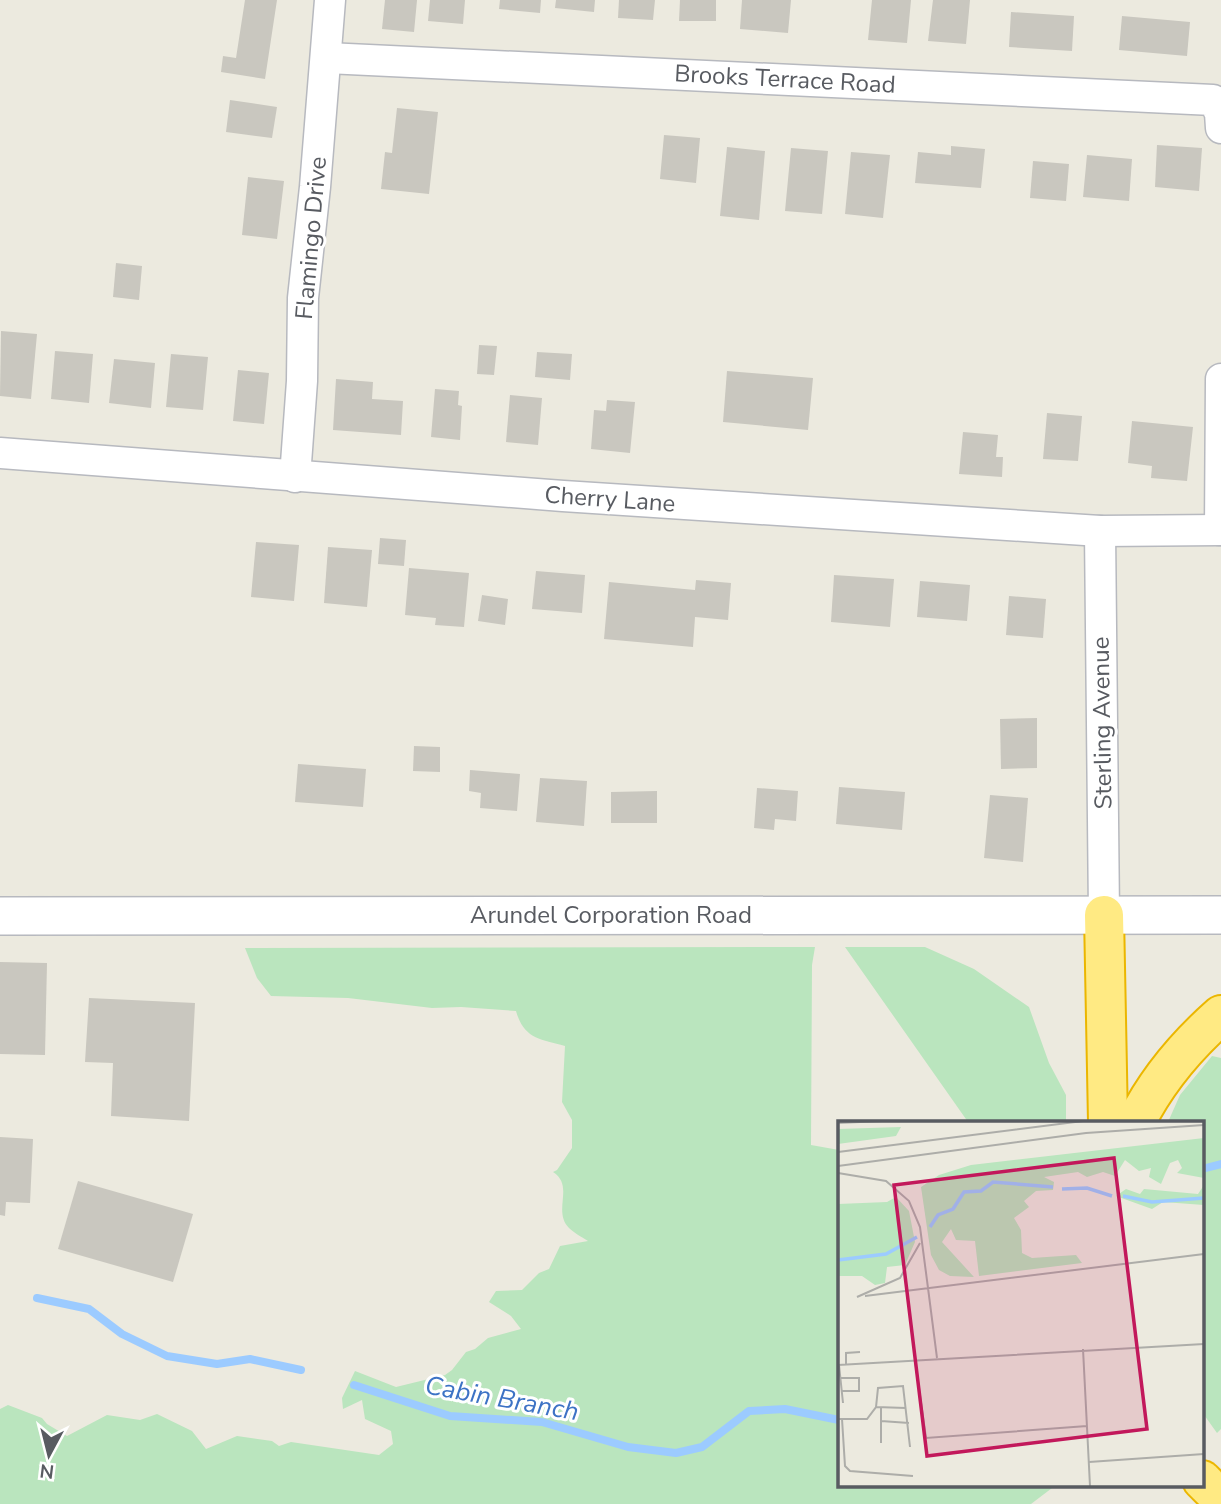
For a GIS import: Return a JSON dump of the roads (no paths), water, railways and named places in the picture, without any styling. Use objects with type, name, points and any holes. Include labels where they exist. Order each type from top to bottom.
[{"type":"highway","points":[[1104,915],[1108,1121]]},
{"type":"highway","points":[[1137,1121],[1149,1097],[1176,1062],[1221,1015]]},
{"type":"highway","points":[[1204,1482],[1221,1499]]},
{"type":"street","name":"Flamingo Drive","points":[[295,477],[302,381],[303,298],[327,58],[330,0]]},
{"type":"street","name":"Brooks Terrace Road","points":[[327,58],[1213,100],[1220,113],[1221,128]]},
{"type":"street","points":[[1220,530],[1221,379]]},
{"type":"street","name":"Cherry Lane","points":[[0,453],[295,477],[1100,531],[1220,530]]},
{"type":"street","name":"Sterling Avenue","points":[[1100,531],[1104,915]]},
{"type":"street","name":"Arundel Corporation Road","points":[[0,916],[1221,915]]},
{"type":"waterway","name":"Cabin Branch","points":[[1204,1168],[1221,1164]]},
{"type":"waterway","name":"Cabin Branch","points":[[37,1298],[89,1309],[122,1334],[167,1356],[217,1364],[250,1359],[301,1370]]},
{"type":"waterway","name":"Cabin Branch","points":[[354,1385],[450,1416],[542,1422],[628,1447],[676,1453],[702,1447],[749,1411],[785,1409],[838,1420]]}]
